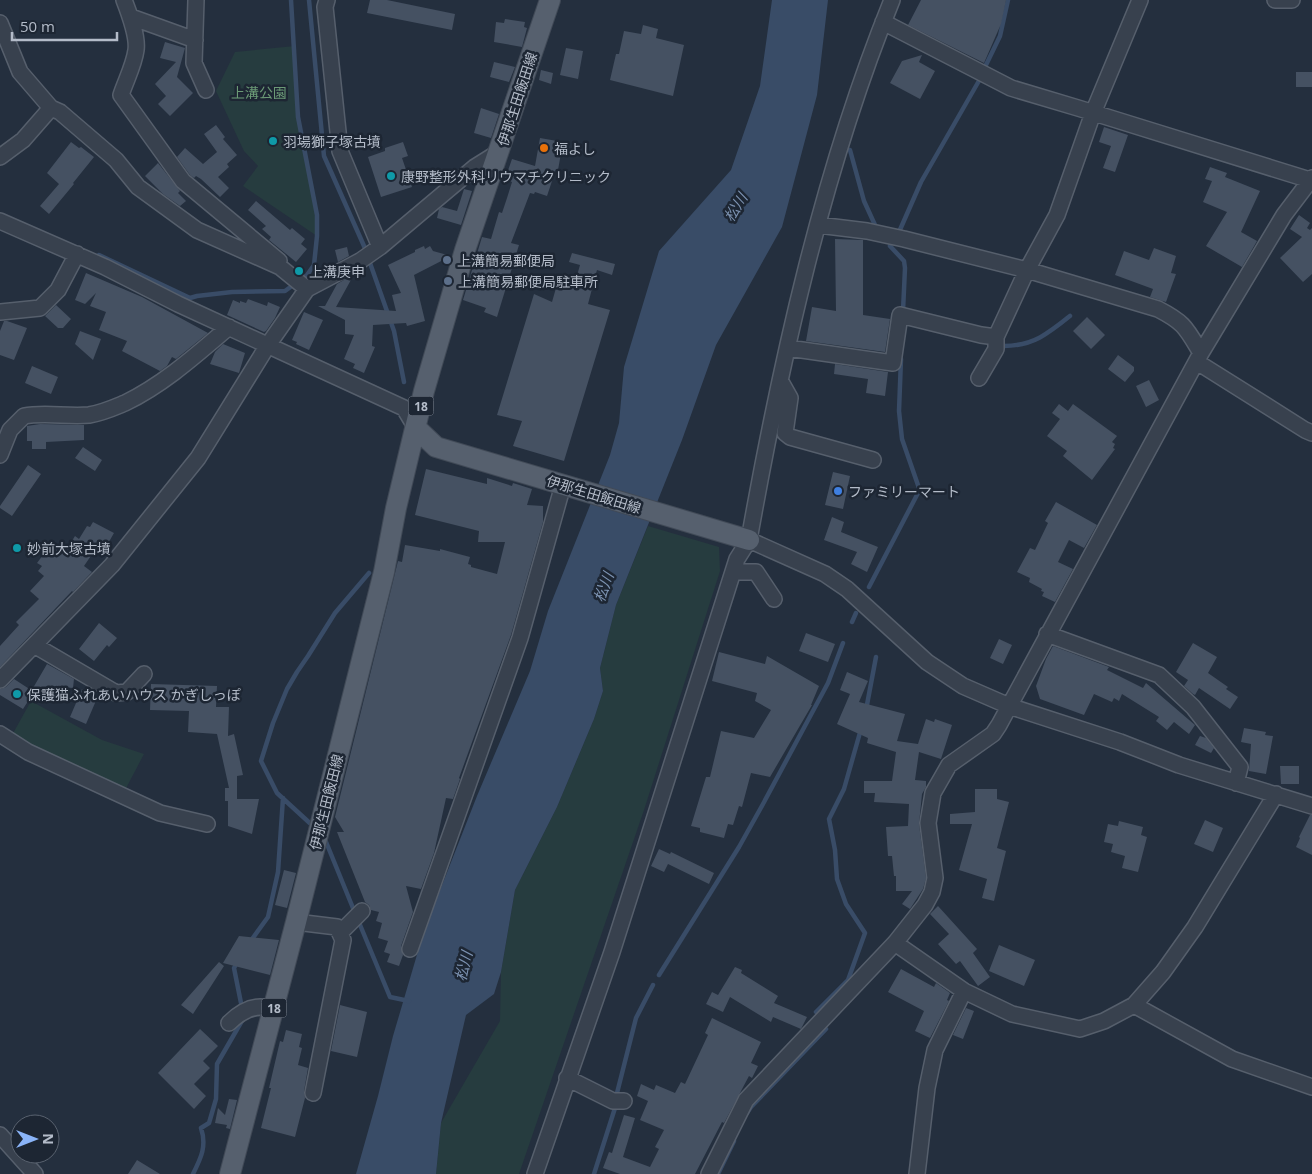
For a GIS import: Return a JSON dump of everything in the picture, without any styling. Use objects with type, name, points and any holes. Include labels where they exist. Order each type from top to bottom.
[{"type":"main road","name":"伊那生田飯田線","points":[[230,1174],[274,1010],[384,572],[396,508],[424,391],[465,250],[550,0]]},
{"type":"main road","name":"伊那生田飯田線","points":[[416,428],[436,447],[748,540]]},
{"type":"street","points":[[124,0],[131,17],[137,48],[121,95],[183,181],[279,262],[280,267]]},
{"type":"street","points":[[196,0],[194,63],[206,90]]},
{"type":"street","points":[[535,1174],[612,952],[737,559],[748,540],[788,348],[818,225],[854,99],[892,0]]},
{"type":"street","points":[[979,378],[996,349],[996,337],[1057,215],[1093,113],[1140,0]]},
{"type":"street","points":[[1275,0],[1292,0]]},
{"type":"street","points":[[326,3],[340,151],[377,249]]},
{"type":"street","points":[[131,17],[195,40]]},
{"type":"street","points":[[709,1174],[746,1100],[895,942],[925,905],[932,892],[935,878],[928,823],[933,793],[948,766],[993,734],[1199,358],[1284,215],[1311,179],[1011,88],[883,22]]},
{"type":"street","points":[[0,23],[3,45],[20,72],[51,108],[60,112],[116,160],[138,187],[197,230],[280,267],[301,284]]},
{"type":"street","points":[[0,157],[23,140],[51,108]]},
{"type":"street","points":[[0,680],[112,565],[198,458],[268,345],[301,284],[360,261],[475,167],[499,152]]},
{"type":"street","points":[[0,221],[77,254],[404,408],[416,428]]},
{"type":"street","points":[[818,225],[876,233],[1028,270],[1158,309],[1184,325],[1199,358],[1304,430],[1312,433]]},
{"type":"street","points":[[0,312],[40,308],[58,290],[77,254]]},
{"type":"street","points":[[788,348],[893,363],[900,315],[996,337]]},
{"type":"street","points":[[0,454],[5,429],[24,416],[106,411],[146,392],[182,367],[229,327]]},
{"type":"street","points":[[781,382],[790,398],[785,433],[790,437],[873,460]]},
{"type":"street","points":[[410,949],[520,638],[567,486]]},
{"type":"street","points":[[748,540],[825,574],[848,589],[927,662],[962,686],[1009,706],[1236,783],[1311,804]]},
{"type":"street","points":[[733,572],[756,572],[774,599]]},
{"type":"street","points":[[1047,634],[1159,675],[1193,707],[1240,767],[1236,783]]},
{"type":"street","points":[[34,645],[116,693],[127,692],[144,674]]},
{"type":"street","points":[[0,734],[28,752],[160,813],[207,824]]},
{"type":"street","points":[[895,942],[964,991],[1012,1014],[1080,1029],[1104,1021],[1134,1005],[1163,972],[1195,927],[1276,794]]},
{"type":"street","points":[[313,1093],[345,928],[362,911]]},
{"type":"street","points":[[296,922],[345,928]]},
{"type":"street","points":[[917,1174],[927,1088],[935,1050],[964,991]]},
{"type":"street","points":[[1134,1005],[1232,1059],[1312,1087]]},
{"type":"street","points":[[229,1023],[238,1014],[254,1007],[274,1010]]},
{"type":"street","points":[[567,1078],[613,1101],[624,1102]]},
{"type":"street","points":[[0,1135],[36,1174]]},
{"type":"green space","name":"上溝公園","points":[[295,46],[298,117],[317,214],[317,236],[243,186],[258,166],[244,151],[216,91],[235,52]]},
{"type":"green space","points":[[648,526],[719,547],[720,571],[644,810],[519,1174],[436,1174],[441,1123],[500,1021],[501,972],[515,890],[557,807],[594,719],[603,691],[600,668],[616,605]]},
{"type":"green space","points":[[31,701],[102,740],[144,754],[123,794],[11,737]]},
{"type":"water","name":"松川","points":[[772,0],[828,0],[817,95],[782,227],[716,345],[682,440],[616,605],[600,668],[603,691],[594,719],[557,807],[515,890],[501,972],[494,994],[466,1015],[441,1123],[436,1174],[356,1174],[393,1036],[424,931],[477,796],[530,671],[548,611],[610,455],[619,423],[624,367],[659,251],[731,170],[760,86]]},
{"type":"building","points":[[370,0],[387,0],[455,14],[452,30],[367,13]]},
{"type":"building","points":[[921,0],[1006,0],[1001,24],[984,63],[908,25]]},
{"type":"building","points":[[505,19],[525,22],[524,27],[527,28],[522,47],[494,42],[496,22],[504,23]]},
{"type":"building","points":[[643,25],[658,29],[656,38],[684,45],[673,96],[610,80],[616,54],[619,54],[624,31],[641,34]]},
{"type":"building","points":[[165,42],[185,48],[177,77],[193,93],[170,116],[158,104],[166,96],[155,84],[176,62],[160,58]]},
{"type":"building","points":[[566,48],[583,51],[578,79],[560,75]]},
{"type":"building","points":[[922,55],[919,62],[935,71],[920,99],[890,83],[902,61]]},
{"type":"building","points":[[494,62],[515,67],[509,82],[490,77]]},
{"type":"building","points":[[541,70],[553,73],[551,84],[539,80]]},
{"type":"building","points":[[1296,72],[1312,72],[1312,87],[1296,87]]},
{"type":"building","points":[[481,108],[499,114],[491,138],[474,133]]},
{"type":"building","points":[[216,125],[225,137],[223,139],[237,155],[227,164],[229,167],[218,177],[229,188],[220,197],[201,179],[190,175],[177,157],[185,148],[203,164],[217,152],[204,134]]},
{"type":"building","points":[[1104,127],[1128,135],[1115,172],[1103,168],[1111,146],[1099,142]]},
{"type":"building","points":[[540,138],[563,142],[558,170],[556,169],[547,196],[535,192],[534,194],[530,193],[511,243],[519,245],[497,317],[484,312],[486,308],[463,300],[482,237],[491,239],[499,212],[502,213],[512,182],[505,179],[512,159],[535,166]]},
{"type":"building","points":[[71,142],[94,157],[49,214],[40,206],[59,184],[47,173]]},
{"type":"building","name":"康野整形外科リウマチクリニック","points":[[403,142],[408,156],[402,158],[412,187],[381,197],[368,157],[385,151],[385,148]]},
{"type":"building","points":[[158,163],[180,191],[178,193],[186,201],[180,206],[163,194],[145,176]]},
{"type":"building","points":[[1210,167],[1227,173],[1225,177],[1260,191],[1241,232],[1257,241],[1242,267],[1206,246],[1227,212],[1203,202],[1212,181],[1205,179]]},
{"type":"building","points":[[464,189],[472,191],[461,225],[437,218],[439,209],[442,207],[457,211]]},
{"type":"building","points":[[256,201],[290,230],[292,228],[305,239],[301,244],[307,249],[296,262],[269,240],[271,237],[262,229],[266,226],[248,210]]},
{"type":"building","points":[[1299,215],[1310,223],[1307,228],[1310,230],[1312,228],[1312,274],[1303,282],[1280,258],[1302,237],[1290,229]]},
{"type":"building","points":[[835,239],[863,240],[863,315],[890,319],[885,352],[806,341],[812,307],[836,311]]},
{"type":"building","points":[[424,246],[425,249],[430,246],[433,251],[451,256],[414,275],[425,321],[407,326],[406,323],[373,325],[372,346],[375,347],[364,373],[353,368],[355,364],[344,359],[354,335],[345,334],[345,320],[318,306],[325,306],[337,284],[349,277],[352,278],[336,307],[396,311],[392,295],[401,293],[388,265]]},
{"type":"building","points":[[347,247],[349,256],[338,262],[335,250]]},
{"type":"building","points":[[1154,248],[1176,256],[1171,273],[1176,274],[1166,302],[1150,297],[1153,289],[1115,275],[1124,251],[1149,260]]},
{"type":"building","points":[[572,253],[615,264],[612,275],[597,270],[588,304],[610,310],[564,461],[513,446],[522,421],[497,415],[534,294],[552,302],[560,274],[576,279],[580,265],[569,262]]},
{"type":"building","points":[[86,273],[142,297],[208,333],[176,359],[172,357],[167,366],[160,371],[122,351],[127,341],[99,330],[106,312],[90,306],[96,293],[85,304],[75,300]]},
{"type":"building","points":[[248,299],[267,306],[268,302],[280,307],[266,331],[264,332],[227,315],[233,300],[246,303]]},
{"type":"building","points":[[56,305],[71,319],[63,328],[58,328],[45,316]]},
{"type":"building","points":[[304,312],[323,320],[309,350],[292,340]]},
{"type":"building","points":[[1087,317],[1105,335],[1091,349],[1073,331]]},
{"type":"building","points":[[4,321],[27,328],[14,360],[0,355],[0,331]]},
{"type":"building","points":[[80,331],[101,339],[93,360],[75,344]]},
{"type":"building","points":[[223,344],[245,353],[239,373],[210,364],[215,352]]},
{"type":"building","points":[[1118,355],[1134,367],[1134,371],[1125,382],[1108,369]]},
{"type":"building","points":[[835,364],[888,372],[885,396],[866,393],[868,379],[834,374]]},
{"type":"building","points":[[32,366],[58,377],[51,394],[25,383]]},
{"type":"building","points":[[1149,380],[1159,400],[1146,407],[1136,386]]},
{"type":"building","points":[[1059,404],[1068,411],[1073,404],[1117,436],[1112,442],[1115,444],[1113,448],[1115,449],[1092,480],[1063,456],[1067,451],[1047,436],[1060,419],[1052,413]]},
{"type":"building","points":[[40,424],[84,425],[84,440],[46,442],[46,449],[32,449],[32,441],[27,441],[27,426]]},
{"type":"building","points":[[83,447],[102,460],[95,471],[75,458]]},
{"type":"building","points":[[28,465],[41,474],[12,516],[0,508],[0,506]]},
{"type":"building","points":[[426,469],[487,484],[487,478],[512,486],[513,483],[532,489],[527,505],[543,506],[543,522],[511,635],[453,799],[446,798],[434,853],[421,889],[406,886],[413,912],[401,946],[403,955],[399,966],[387,962],[390,954],[384,952],[388,941],[378,938],[382,923],[376,921],[379,912],[371,910],[365,902],[337,832],[344,832],[335,817],[398,561],[402,562],[405,545],[440,551],[440,549],[470,557],[468,564],[471,567],[497,574],[505,542],[478,542],[479,531],[415,515]]},
{"type":"building","name":"ファミリーマート","points":[[833,472],[850,476],[843,509],[825,505]]},
{"type":"building","points":[[1056,502],[1097,525],[1084,548],[1069,540],[1058,562],[1073,569],[1055,602],[1042,596],[1044,592],[1041,591],[1042,589],[1029,582],[1030,578],[1017,572],[1030,548],[1035,550],[1048,523],[1045,521]]},
{"type":"building","points":[[832,517],[844,522],[841,532],[878,547],[867,572],[851,564],[857,552],[824,540]]},
{"type":"building","points":[[93,522],[114,533],[106,547],[99,544],[84,566],[92,572],[0,667],[0,646],[19,625],[16,622],[39,599],[30,591],[44,576],[38,571],[42,566],[37,563],[52,543],[65,552],[75,536],[79,539],[87,526],[90,527]]},
{"type":"building","points":[[99,623],[117,638],[109,647],[107,645],[94,661],[79,649]]},
{"type":"building","points":[[806,633],[835,644],[828,662],[799,651]]},
{"type":"building","points":[[999,639],[1012,645],[1003,664],[990,658]]},
{"type":"building","points":[[1193,643],[1217,657],[1208,673],[1228,687],[1226,689],[1238,697],[1230,709],[1199,688],[1195,695],[1193,694],[1184,686],[1188,680],[1176,672]]},
{"type":"building","points":[[1053,646],[1109,667],[1107,670],[1143,688],[1146,683],[1195,725],[1189,734],[1174,722],[1167,730],[1156,721],[1159,717],[1122,694],[1119,701],[1114,698],[1112,702],[1094,694],[1084,715],[1040,699],[1036,686]]},
{"type":"building","points":[[719,652],[765,664],[767,656],[819,686],[812,705],[770,777],[751,773],[742,807],[739,806],[733,825],[728,824],[724,838],[700,832],[700,828],[691,826],[706,777],[710,777],[721,731],[754,738],[771,710],[755,701],[757,693],[712,681]]},
{"type":"building","points":[[47,664],[74,679],[73,688],[52,686],[46,696],[33,688]]},
{"type":"building","points":[[847,672],[868,681],[859,702],[905,714],[897,741],[918,744],[926,719],[934,722],[935,719],[952,725],[941,759],[919,752],[915,780],[926,781],[926,787],[922,794],[919,824],[926,878],[923,889],[910,909],[902,904],[912,891],[896,891],[896,876],[894,876],[892,856],[888,856],[886,827],[908,826],[909,804],[874,802],[875,793],[864,793],[864,781],[892,781],[896,752],[867,743],[868,738],[837,724],[850,694],[840,690]]},
{"type":"building","name":"保護猫ふれあいハウス かぎしっぽ","points":[[14,679],[34,692],[23,709],[0,695],[0,689],[6,687]]},
{"type":"building","points":[[151,684],[217,686],[216,707],[229,707],[228,736],[234,734],[243,775],[237,776],[237,799],[259,799],[252,834],[228,826],[228,801],[225,801],[225,788],[229,788],[217,734],[188,732],[189,711],[150,710]]},
{"type":"building","points":[[82,689],[98,696],[86,724],[70,717]]},
{"type":"building","points":[[1244,728],[1266,732],[1265,735],[1273,736],[1266,774],[1249,771],[1251,744],[1241,742]]},
{"type":"building","points":[[1200,736],[1206,738],[1214,748],[1211,753],[1195,745]]},
{"type":"building","points":[[1280,766],[1299,766],[1299,784],[1281,784]]},
{"type":"building","points":[[975,789],[997,789],[997,799],[1009,802],[997,848],[1006,851],[994,901],[982,898],[987,879],[959,870],[972,824],[950,824],[950,814],[975,812]]},
{"type":"building","points":[[1310,815],[1312,815],[1312,855],[1296,847]]},
{"type":"building","points":[[1205,820],[1223,828],[1213,852],[1194,844]]},
{"type":"building","points":[[1119,821],[1143,827],[1141,835],[1147,837],[1138,872],[1122,868],[1125,856],[1111,852],[1113,844],[1104,842],[1108,824],[1118,826]]},
{"type":"building","points":[[659,849],[670,854],[671,852],[714,873],[709,884],[668,864],[664,872],[651,866]]},
{"type":"building","points":[[284,870],[296,873],[287,908],[275,905]]},
{"type":"building","points":[[938,906],[977,949],[973,953],[990,977],[978,986],[960,961],[956,964],[938,944],[949,934],[930,914]]},
{"type":"building","points":[[239,936],[279,940],[270,975],[223,963]]},
{"type":"building","points":[[999,945],[1035,960],[1024,986],[989,971]]},
{"type":"building","points":[[219,962],[224,966],[193,1014],[181,1005]]},
{"type":"building","points":[[735,967],[742,970],[741,973],[778,996],[774,1003],[807,1017],[801,1029],[773,1017],[771,1022],[730,997],[723,1012],[706,1004],[712,992],[718,995]]},
{"type":"building","points":[[901,969],[934,987],[936,983],[950,993],[947,1000],[949,1001],[930,1038],[915,1031],[924,1011],[888,992]]},
{"type":"building","points":[[340,1005],[367,1012],[357,1057],[331,1051]]},
{"type":"building","points":[[966,1008],[974,1011],[963,1039],[953,1035]]},
{"type":"building","points":[[712,1018],[761,1042],[751,1063],[758,1066],[752,1078],[749,1076],[695,1174],[620,1174],[603,1168],[609,1152],[612,1153],[624,1115],[635,1118],[623,1157],[650,1167],[659,1149],[655,1147],[664,1130],[640,1120],[648,1101],[637,1096],[641,1084],[654,1090],[656,1085],[675,1093],[681,1082],[685,1084],[708,1035],[705,1033]]},
{"type":"building","points":[[200,1029],[218,1046],[203,1061],[210,1068],[194,1084],[206,1096],[194,1109],[158,1073]]},
{"type":"building","points":[[286,1030],[302,1034],[299,1047],[302,1048],[298,1065],[308,1068],[304,1091],[305,1098],[295,1137],[261,1128],[280,1041],[283,1042]]},
{"type":"building","points":[[229,1099],[237,1100],[230,1129],[226,1128],[227,1125],[215,1123],[218,1108],[225,1115]]},
{"type":"building","points":[[137,1160],[160,1174],[128,1174]]},
{"type":"waterway","points":[[99,255],[190,298],[232,292],[285,291],[307,275],[314,265],[317,215],[298,117],[291,0]]},
{"type":"waterway","points":[[309,0],[324,156],[364,246],[394,331],[404,382]]},
{"type":"waterway","points":[[985,67],[1000,36],[1008,0]]},
{"type":"waterway","points":[[899,232],[921,182],[980,79]]},
{"type":"waterway","points":[[850,150],[864,201],[875,225]]},
{"type":"waterway","points":[[890,246],[904,261],[903,311]]},
{"type":"waterway","points":[[1004,346],[1024,344],[1032,341],[1048,333],[1070,316]]},
{"type":"waterway","points":[[901,359],[899,411],[902,439],[919,488]]},
{"type":"waterway","points":[[869,587],[918,493]]},
{"type":"waterway","points":[[313,826],[277,793],[261,761],[273,723],[287,689],[335,613],[369,573]]},
{"type":"waterway","points":[[852,622],[856,613]]},
{"type":"waterway","points":[[659,975],[739,847],[763,804],[828,683],[843,643]]},
{"type":"waterway","points":[[866,710],[876,657]]},
{"type":"waterway","points":[[816,1012],[848,980],[865,933],[846,904],[837,879],[835,850],[829,819],[844,789],[861,729]]},
{"type":"waterway","points":[[250,942],[268,917],[278,872],[283,798]]},
{"type":"waterway","points":[[324,837],[355,913]]},
{"type":"waterway","points":[[358,920],[390,997],[409,1001]]},
{"type":"waterway","points":[[238,961],[234,968],[241,1003]]},
{"type":"waterway","points":[[616,1097],[636,1018],[653,985]]},
{"type":"waterway","points":[[193,1174],[201,1157],[203,1146],[201,1128],[209,1123],[216,1099],[217,1064],[243,1019]]},
{"type":"waterway","points":[[747,1113],[826,1029]]},
{"type":"waterway","points":[[594,1174],[615,1108]]},
{"type":"waterway","points":[[718,1174],[734,1141]]},
{"type":"place","name":"羽場獅子塚古墳","points":[[273,141]]},
{"type":"place","name":"福よし","points":[[544,148]]},
{"type":"place","name":"康野整形外科リウマチクリニック","points":[[391,176]]},
{"type":"place","name":"上溝簡易郵便局","points":[[447,260]]},
{"type":"place","name":"上溝庚申","points":[[299,271]]},
{"type":"place","name":"上溝簡易郵便局駐車所","points":[[448,281]]},
{"type":"place","name":"ファミリーマート","points":[[838,491]]},
{"type":"place","name":"妙前大塚古墳","points":[[17,548]]},
{"type":"place","name":"保護猫ふれあいハウス かぎしっぽ","points":[[17,694]]}]
